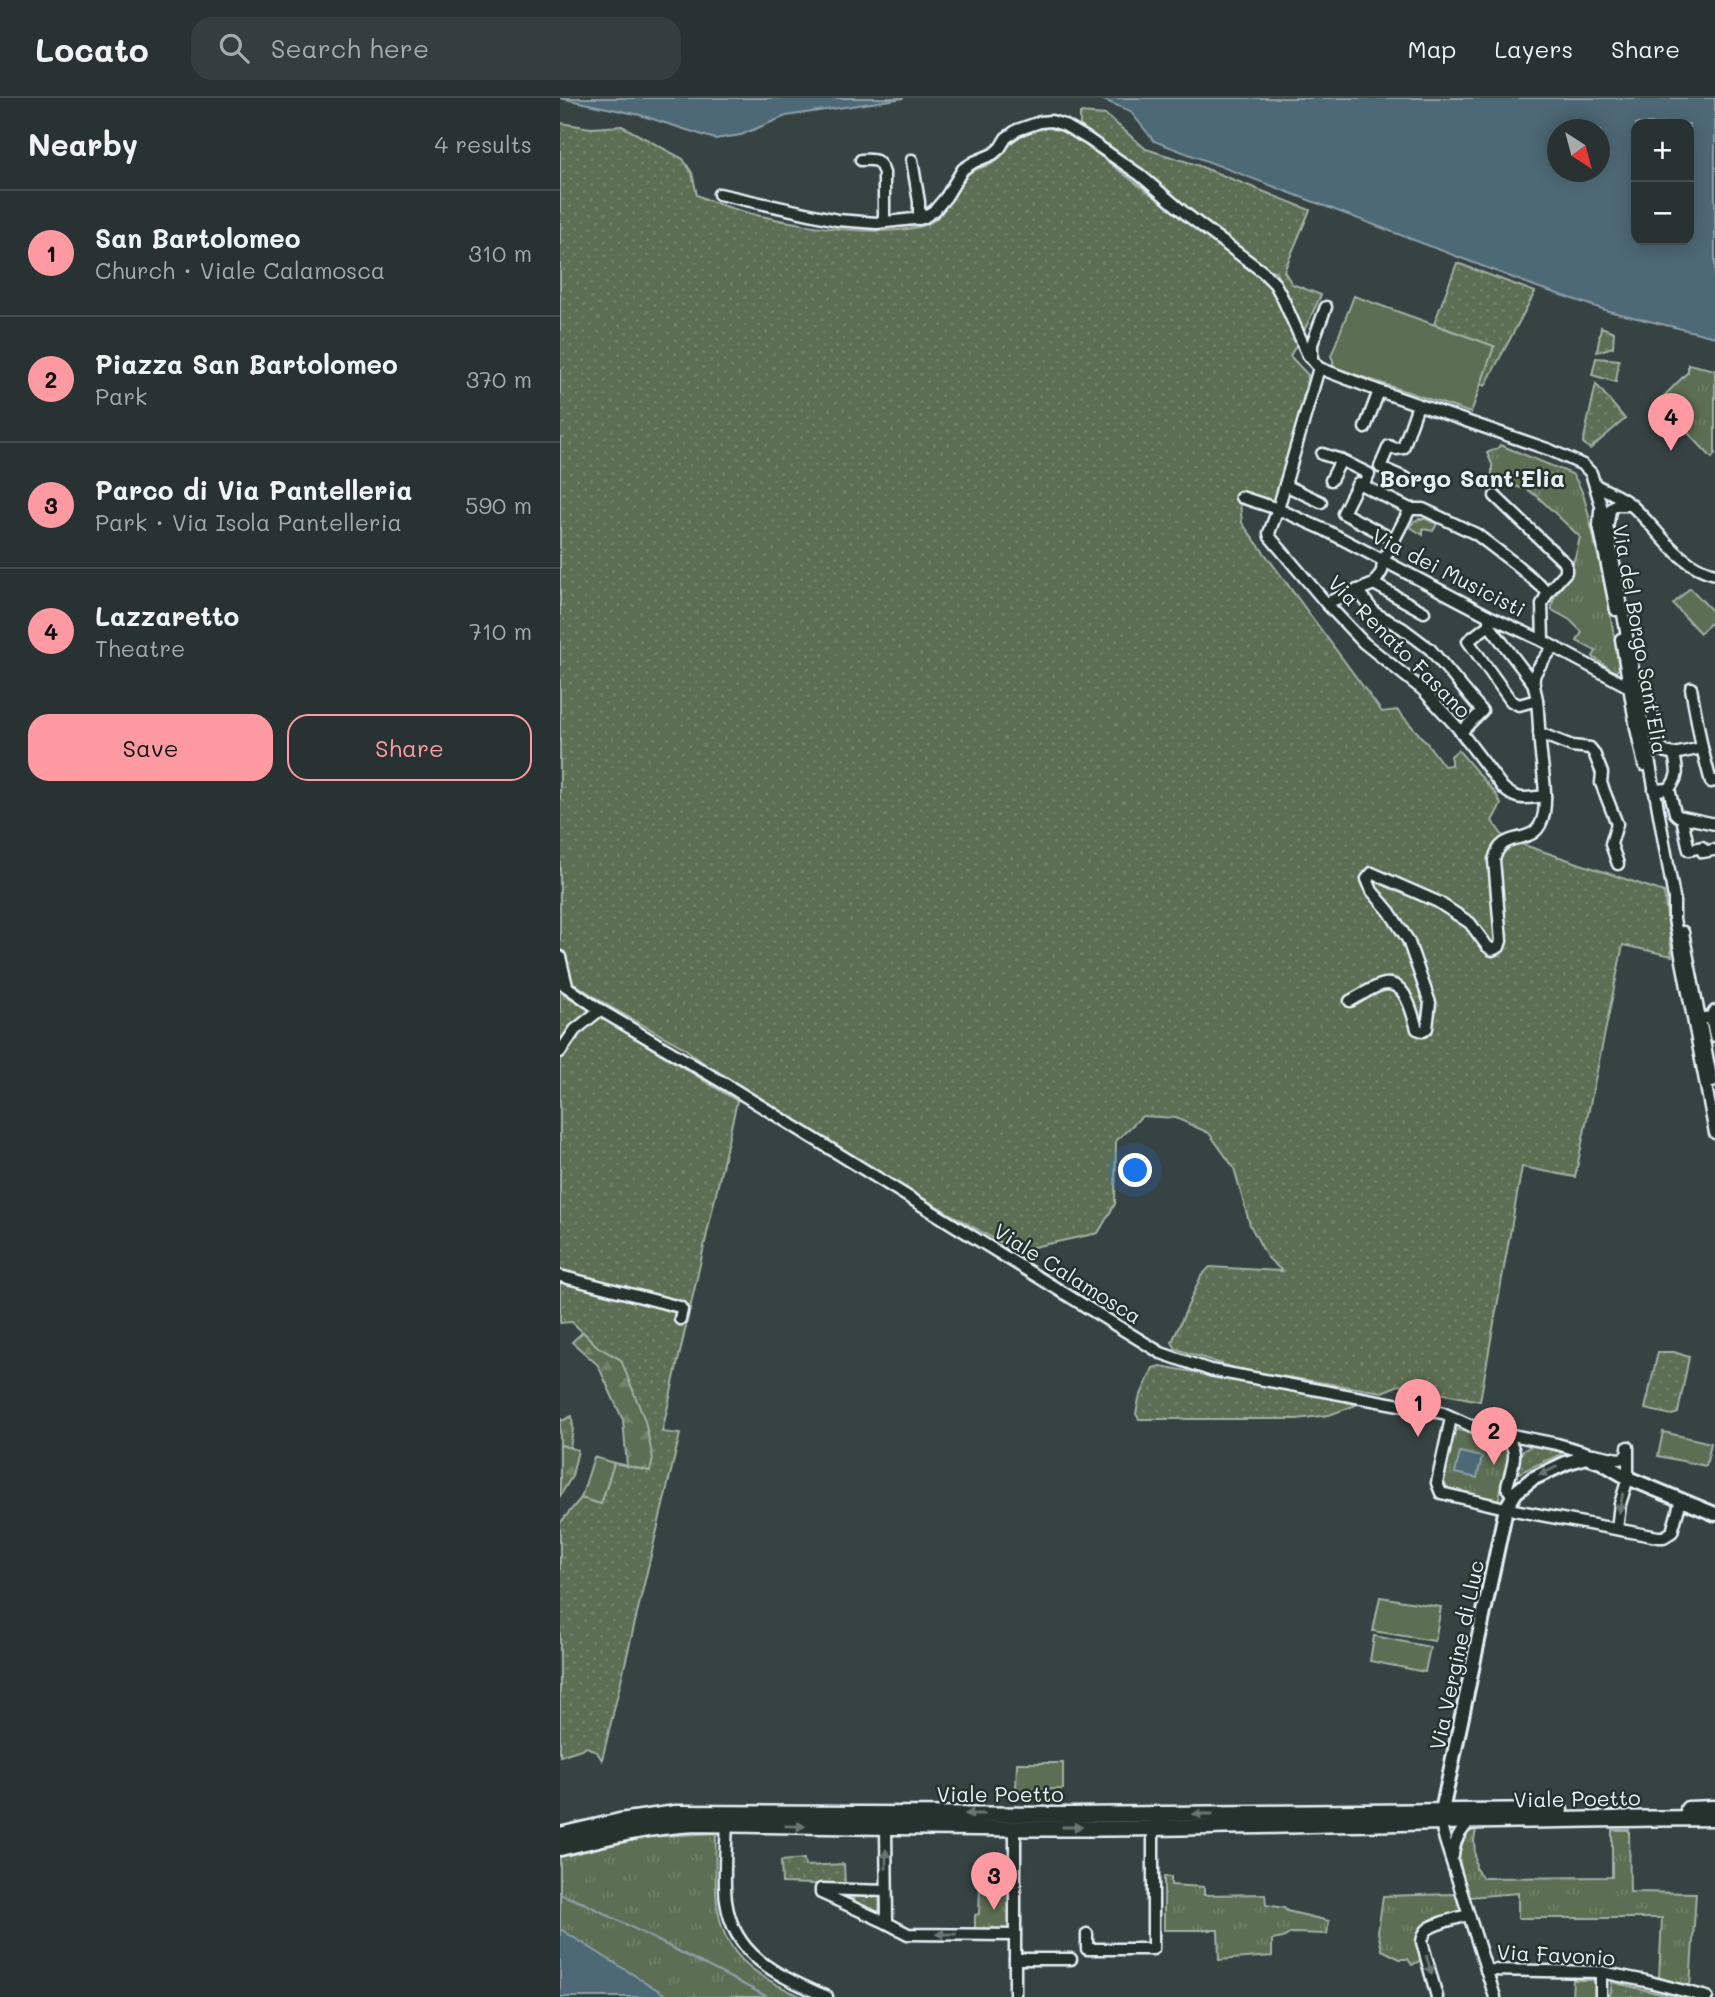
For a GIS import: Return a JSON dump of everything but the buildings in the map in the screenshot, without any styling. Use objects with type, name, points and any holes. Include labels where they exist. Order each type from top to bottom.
[{"type":"main road","name":"Viale Poetto","points":[[560,1848],[667,1825],[1153,1828],[1715,1808]]},
{"type":"main road","name":"Viale Poetto","points":[[560,1835],[650,1816],[687,1812],[1441,1816],[1471,1821],[1715,1818]]},
{"type":"street","points":[[719,194],[836,220],[884,222],[919,219],[941,204],[963,169],[993,154],[1006,138],[1017,130],[1051,121],[1088,139],[1140,175],[1187,215],[1263,272],[1275,284],[1319,368]]},
{"type":"street","points":[[860,160],[874,159],[884,173],[884,222]]},
{"type":"street","points":[[912,160],[919,219]]},
{"type":"street","points":[[1312,359],[1312,344],[1326,307]]},
{"type":"street","name":"Via del Borgo Sant'Elia","points":[[1319,368],[1550,450],[1583,465],[1591,473],[1607,525],[1632,687]]},
{"type":"street","name":"Via Renato Fasano","points":[[1319,368],[1270,537],[1364,643],[1423,690],[1461,732],[1511,796],[1521,799],[1545,796]]},
{"type":"street","points":[[1365,428],[1379,391]]},
{"type":"street","points":[[1412,481],[1380,467],[1389,446],[1395,449],[1403,448],[1418,405]]},
{"type":"street","points":[[1322,454],[1369,474],[1363,485]]},
{"type":"street","points":[[1331,480],[1341,460]]},
{"type":"street","points":[[1394,540],[1343,513],[1358,482],[1410,509],[1424,510],[1476,534],[1548,592]]},
{"type":"street","points":[[1285,485],[1321,502]]},
{"type":"street","points":[[1595,485],[1632,506],[1686,562],[1715,574]]},
{"type":"street","points":[[1495,496],[1566,564],[1566,572],[1548,592],[1542,604],[1543,641]]},
{"type":"street","name":"Via dei Musicisti","points":[[1241,497],[1278,509],[1325,530],[1489,621],[1543,641],[1632,687]]},
{"type":"street","name":"Via del Borgo Sant'Elia","points":[[1600,503],[1599,525],[1653,775],[1674,898],[1705,1017],[1715,1099]]},
{"type":"street","name":"Via del Borgo Sant'Elia","points":[[1607,525],[1608,516],[1615,505],[1632,506]]},
{"type":"street","points":[[1326,603],[1374,584],[1410,509]]},
{"type":"street","points":[[1374,584],[1424,612]]},
{"type":"street","points":[[1357,590],[1375,613],[1402,628],[1430,649],[1482,710],[1461,732]]},
{"type":"street","points":[[1350,1001],[1383,984],[1393,985],[1400,989],[1413,1012],[1417,1030],[1424,1031],[1427,1028],[1430,1003],[1408,940],[1372,891],[1367,878],[1372,873],[1438,902],[1470,923],[1492,950],[1496,949],[1501,941],[1494,860],[1496,852],[1499,846],[1509,839],[1527,837],[1535,831],[1541,823],[1545,796],[1537,700],[1533,684],[1489,621],[1468,641],[1511,701],[1519,705],[1537,700]]},
{"type":"street","points":[[1533,684],[1535,674],[1553,647]]},
{"type":"street","points":[[1691,688],[1710,782],[1715,781]]},
{"type":"street","points":[[1649,704],[1661,749],[1674,754],[1702,748]]},
{"type":"street","points":[[1539,733],[1572,746],[1590,748],[1594,753],[1602,773],[1601,783],[1616,824],[1611,844],[1618,864]]},
{"type":"street","points":[[1669,789],[1678,775],[1674,754]]},
{"type":"street","points":[[1653,785],[1669,789]]},
{"type":"street","points":[[1669,789],[1675,813],[1682,818],[1715,824]]},
{"type":"street","points":[[1682,818],[1689,850],[1702,847],[1703,852],[1713,850]]},
{"type":"street","name":"Viale Calamosca","points":[[560,957],[564,984],[600,1010],[727,1085],[1161,1353],[1210,1370],[1443,1413],[1476,1428],[1557,1444],[1598,1458],[1624,1458],[1628,1450],[1628,1478]]},
{"type":"street","points":[[560,1052],[575,1030],[600,1010]]},
{"type":"street","points":[[1705,1017],[1715,1036]]},
{"type":"street","name":"Via del Borgo Sant'Elia","points":[[1705,1017],[1715,1133]]},
{"type":"street","points":[[560,1276],[680,1307],[680,1319]]},
{"type":"street","points":[[1451,1418],[1437,1483],[1439,1490],[1447,1494],[1510,1503],[1658,1537],[1669,1535],[1674,1527],[1681,1500]]},
{"type":"street","points":[[1502,1433],[1514,1446],[1507,1487],[1510,1503]]},
{"type":"street","points":[[1510,1503],[1524,1485],[1541,1474],[1587,1457],[1598,1458],[1628,1478],[1715,1514]]},
{"type":"street","points":[[1617,1529],[1620,1504],[1628,1478]]},
{"type":"street","name":"Via Vergine di Lluc","points":[[1441,1816],[1510,1503]]},
{"type":"street","points":[[1441,1816],[1454,1870],[1495,1997]]},
{"type":"street","points":[[1454,1870],[1454,1845],[1458,1834],[1471,1821]]},
{"type":"street","points":[[727,1824],[726,1898],[740,1941],[757,1960],[770,1969],[827,1997]]},
{"type":"street","points":[[1015,1827],[1015,1997]]},
{"type":"street","points":[[886,1828],[887,1923]]},
{"type":"street","points":[[1087,1934],[1087,1949],[1153,1949],[1153,1828]]},
{"type":"street","points":[[886,1891],[821,1889],[821,1893],[908,1934],[1014,1935]]},
{"type":"street","points":[[1437,1997],[1422,1942],[1423,1935],[1434,1926],[1468,1915]]},
{"type":"street","points":[[1014,1959],[1071,1959]]},
{"type":"street","name":"Via Favonio","points":[[1486,1970],[1601,1972],[1707,1997]]},
{"type":"street","points":[[1601,1972],[1601,1997]]},
{"type":"green space","points":[[1080,113],[1106,115],[1146,149],[1194,164],[1310,210],[1284,271],[1292,284],[1321,295],[1304,331],[1275,271],[1267,270],[1080,125]]},
{"type":"green space","points":[[560,123],[591,128],[622,126],[683,159],[692,173],[697,195],[718,204],[777,220],[875,231],[903,230],[932,222],[969,173],[995,162],[1022,136],[1036,130],[1055,129],[1095,152],[1258,274],[1275,291],[1298,342],[1290,356],[1308,375],[1298,421],[1274,503],[1240,502],[1242,523],[1382,712],[1397,710],[1444,766],[1451,765],[1451,756],[1458,750],[1496,794],[1501,804],[1492,821],[1509,844],[1515,842],[1664,892],[1672,956],[1623,945],[1575,1177],[1522,1167],[1480,1401],[1399,1385],[1382,1392],[1237,1369],[1176,1349],[1172,1342],[1201,1276],[1210,1267],[1282,1271],[1267,1257],[1250,1225],[1234,1168],[1209,1133],[1176,1118],[1142,1116],[1116,1141],[1115,1204],[1098,1233],[1015,1251],[916,1194],[705,1064],[683,1047],[612,1008],[560,974]]},
{"type":"green space","points":[[1457,263],[1535,292],[1485,386],[1481,384],[1494,346],[1434,324]]},
{"type":"green space","points":[[1354,296],[1494,346],[1471,413],[1333,367],[1331,356]]},
{"type":"green space","points":[[1601,327],[1614,332],[1613,347],[1597,352]]},
{"type":"green space","points":[[1596,358],[1619,360],[1616,382],[1592,375]]},
{"type":"green space","points":[[1688,364],[1715,370],[1715,454],[1712,458],[1657,403],[1688,372]]},
{"type":"green space","points":[[1596,384],[1625,419],[1590,449],[1583,443]]},
{"type":"green space","points":[[1500,445],[1572,474],[1580,487],[1611,616],[1619,669],[1615,672],[1593,657],[1596,651],[1577,641],[1582,632],[1570,620],[1552,610],[1554,598],[1571,569],[1580,537],[1526,489],[1492,481],[1492,464],[1487,453]]},
{"type":"green space","points":[[1419,519],[1437,524],[1433,531],[1423,529],[1423,535],[1410,527]]},
{"type":"green space","points":[[1690,588],[1715,614],[1715,619],[1700,633],[1673,604]]},
{"type":"green space","points":[[560,992],[737,1101],[662,1432],[680,1434],[602,1760],[597,1752],[587,1747],[560,1756],[560,1523],[581,1498],[601,1504],[614,1463],[650,1471],[621,1360],[598,1347],[572,1322],[560,1323]]},
{"type":"green space","points":[[583,1332],[598,1347],[621,1360],[645,1421],[653,1459],[650,1471],[627,1466],[623,1420],[598,1365],[572,1342]]},
{"type":"green space","points":[[1658,1352],[1674,1352],[1689,1357],[1678,1413],[1672,1415],[1645,1409]]},
{"type":"green space","points":[[1160,1366],[1338,1398],[1356,1405],[1329,1415],[1297,1419],[1139,1419],[1136,1414],[1139,1399],[1153,1368]]},
{"type":"green space","points":[[572,1416],[570,1448],[560,1445],[560,1417],[562,1421]]},
{"type":"green space","points":[[1454,1429],[1502,1439],[1511,1451],[1498,1501],[1450,1491],[1443,1480]]},
{"type":"green space","points":[[1663,1432],[1711,1443],[1706,1466],[1658,1456]]},
{"type":"green space","points":[[560,1445],[578,1450],[572,1476],[560,1496]]},
{"type":"green space","points":[[1531,1446],[1562,1452],[1517,1474],[1521,1452]]},
{"type":"green space","points":[[594,1457],[614,1463],[601,1504],[581,1498]]},
{"type":"green space","points":[[1380,1597],[1441,1607],[1435,1641],[1373,1631]]},
{"type":"green space","points":[[1374,1636],[1430,1647],[1425,1672],[1370,1661]]},
{"type":"green space","points":[[1017,1763],[1063,1763],[1063,1789],[1016,1790]]},
{"type":"green space","points":[[1476,1830],[1476,1869],[1483,1878],[1612,1877],[1612,1830],[1629,1830],[1630,1892],[1696,1893],[1690,1987],[1659,1978],[1662,1918],[1518,1918],[1518,1893],[1469,1897],[1457,1847],[1464,1835]]},
{"type":"green space","points":[[716,1833],[716,1891],[724,1934],[750,1967],[802,1997],[560,1997],[560,1857],[647,1837]]},
{"type":"green space","points":[[804,1859],[805,1866],[844,1864],[845,1885],[782,1883],[781,1861]]},
{"type":"green space","points":[[1164,1877],[1171,1877],[1171,1885],[1204,1887],[1204,1895],[1265,1894],[1266,1905],[1329,1921],[1327,1934],[1291,1933],[1272,1940],[1272,1956],[1219,1960],[1218,1930],[1164,1930]]},
{"type":"green space","points":[[1008,1885],[1010,1930],[975,1931],[980,1886]]},
{"type":"green space","points":[[880,1894],[879,1913],[844,1899]]},
{"type":"green space","points":[[1455,1894],[1462,1914],[1419,1937],[1421,1960],[1412,1965],[1408,1959],[1400,1959],[1382,1950],[1378,1932],[1383,1896]]},
{"type":"green space","points":[[1573,1980],[1595,1980],[1595,1997],[1572,1997]]},
{"type":"green space","points":[[1612,1982],[1673,1997],[1610,1997]]},
{"type":"water","points":[[560,98],[904,98],[786,116],[741,135],[715,139],[640,115]]},
{"type":"water","points":[[1099,98],[1715,98],[1715,337],[1608,311],[1537,287],[1154,141],[1130,111]]},
{"type":"water","points":[[1460,1452],[1482,1457],[1477,1478],[1455,1473]]},
{"type":"water","points":[[560,1929],[565,1932],[669,1997],[560,1997]]},
{"type":"waterway","points":[[560,1894],[586,1904],[768,1997]]},
{"type":"place","name":"Lazzaretto","points":[[1671,451]]},
{"type":"place","name":"San Bartolomeo","points":[[1418,1437]]},
{"type":"place","name":"Piazza San Bartolomeo","points":[[1494,1465]]},
{"type":"place","name":"Parco di Via Pantelleria","points":[[994,1910]]},
{"type":"district","name":"Borgo Sant'Elia","points":[[1472,477]]}]
